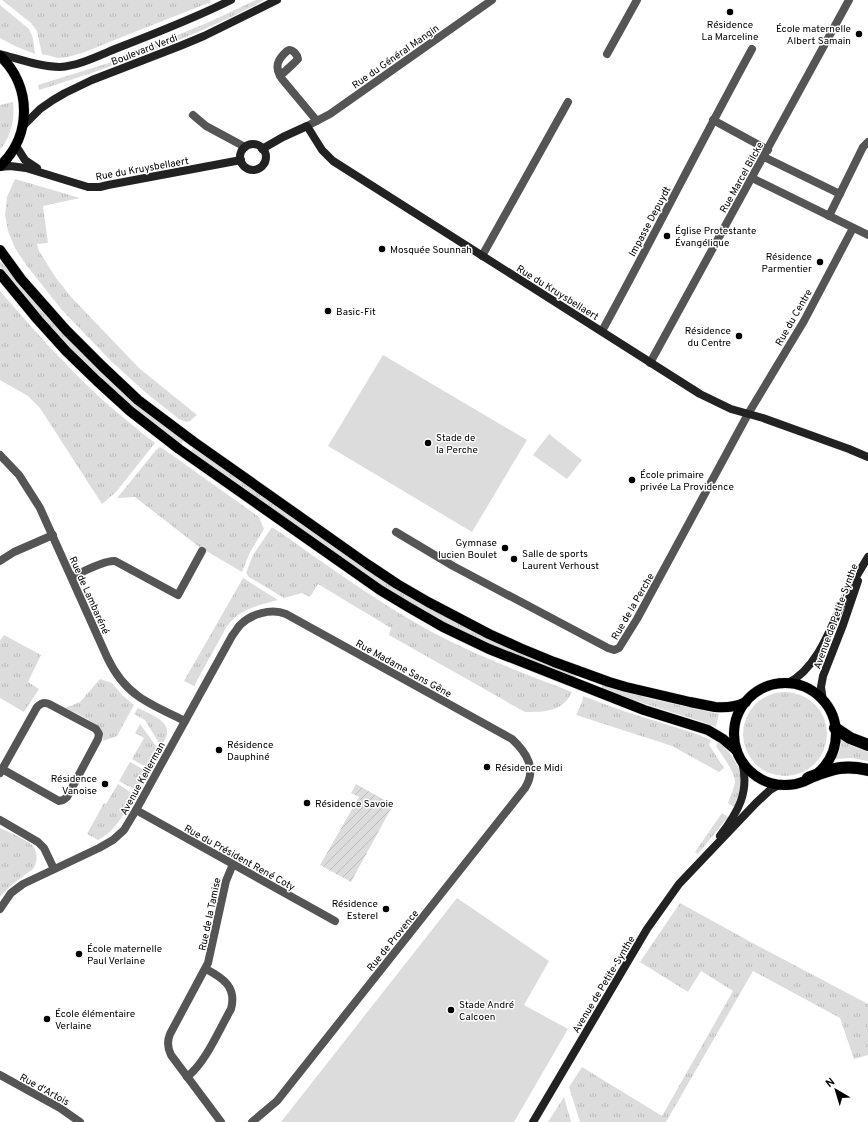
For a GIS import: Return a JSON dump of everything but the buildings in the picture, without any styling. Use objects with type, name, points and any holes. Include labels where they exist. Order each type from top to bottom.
[{"type":"highway","points":[[835,728],[850,738],[868,745]]},
{"type":"highway","points":[[808,778],[830,770],[841,768],[854,767],[868,770]]},
{"type":"main road","points":[[0,55],[11,68],[21,87],[24,107],[23,126],[16,146],[0,167]]},
{"type":"main road","points":[[0,250],[21,279],[66,330],[98,363],[138,400],[177,430],[367,564],[418,596],[511,644],[554,662],[609,682],[633,689],[709,706],[728,707],[746,702]]},
{"type":"main road","points":[[0,274],[62,347],[130,411],[179,449],[380,590],[417,613],[493,651],[640,708],[708,730],[723,739],[737,751]]},
{"type":"main road","points":[[788,683],[809,690],[823,701],[830,712],[835,728],[835,741],[829,757],[822,768],[808,778],[792,784],[780,784],[772,783],[760,778],[750,771],[742,762],[734,739],[735,724],[739,712],[755,693],[766,687],[788,683]]},
{"type":"street","name":"Boulevard Verdi","points":[[0,55],[40,65],[54,67],[65,66],[90,59],[136,41],[231,0]]},
{"type":"street","name":"Boulevard Verdi","points":[[23,126],[40,109],[65,93],[92,80],[228,25],[278,0]]},
{"type":"street","name":"Rue du Général Mangin","points":[[307,126],[318,121],[415,55],[492,0]]},
{"type":"street","points":[[607,54],[637,0]]},
{"type":"street","name":"Rue Marcel Bilcke","points":[[650,363],[766,154],[849,0]]},
{"type":"street","name":"Impasse Depuydt","points":[[602,331],[752,49]]},
{"type":"street","points":[[280,76],[318,121]]},
{"type":"street","points":[[482,256],[568,102]]},
{"type":"street","points":[[193,115],[206,126],[245,147]]},
{"type":"street","points":[[713,120],[766,154],[840,194]]},
{"type":"street","points":[[262,149],[278,139],[307,126]]},
{"type":"street","name":"Rue du Kruysbellaert","points":[[307,126],[322,150],[333,161],[700,394],[730,409],[763,418],[868,457]]},
{"type":"street","points":[[829,216],[863,147],[868,142]]},
{"type":"street","points":[[254,144],[258,145],[262,149],[265,154],[265,160],[262,165],[253,170],[243,165],[241,153],[245,147],[254,144]]},
{"type":"street","name":"Rue du Kruysbellaert","points":[[16,146],[27,162],[48,174]]},
{"type":"street","name":"Rue du Kruysbellaert","points":[[0,167],[18,167],[48,174],[82,186],[94,187],[241,160]]},
{"type":"street","points":[[752,178],[868,235]]},
{"type":"street","name":"Rue du Centre","points":[[748,414],[804,320],[853,228]]},
{"type":"street","name":"Rue de la Perche","points":[[396,532],[442,560],[522,603],[608,648],[617,650],[622,646],[637,619],[748,414]]},
{"type":"street","name":"Rue de Lambaréné","points":[[0,455],[14,469],[40,508],[107,657],[120,679],[133,693],[185,721]]},
{"type":"street","points":[[0,561],[14,552],[53,535]]},
{"type":"street","points":[[72,577],[104,563],[114,561],[178,595],[202,551]]},
{"type":"street","name":"Avenue de Petite-Synthe","points":[[788,683],[802,674],[818,652],[829,632],[845,596],[867,559]]},
{"type":"street","name":"Avenue de Petite-Synthe","points":[[823,701],[823,676],[843,625],[861,571],[867,559]]},
{"type":"street","name":"Rue Madame Sans Gêne","points":[[260,614],[275,611],[283,613],[507,736],[521,748],[529,762]]},
{"type":"street","name":"Avenue Kellerman","points":[[0,909],[8,897],[18,887],[99,848],[124,830],[236,630],[244,622],[260,614]]},
{"type":"street","points":[[42,703],[51,705],[96,729],[99,734],[98,740],[66,799],[59,801],[1,771],[37,707],[42,703]]},
{"type":"street","name":"Rue de Provence","points":[[252,1122],[281,1097],[296,1076],[520,795],[529,780],[529,762]]},
{"type":"street","name":"Avenue de Petite-Synthe","points":[[698,863],[721,834],[739,806],[744,794],[745,783],[742,762]]},
{"type":"street","name":"Avenue de Petite-Synthe","points":[[533,1122],[647,929],[672,892],[759,800],[770,790],[780,784]]},
{"type":"street","name":"Rue du Président René Coty","points":[[136,810],[335,921]]},
{"type":"street","points":[[0,820],[38,842],[44,848],[54,869]]},
{"type":"street","name":"Rue de la Tamise","points":[[221,1122],[171,1055],[168,1042],[170,1034],[210,959],[226,881],[233,864]]},
{"type":"street","points":[[187,1077],[196,1070],[202,1061],[232,1005],[232,996],[228,985],[222,978],[206,969]]},
{"type":"street","name":"Rue d'Artois","points":[[0,1075],[60,1108],[80,1122]]},
{"type":"green space","points":[[2,0],[210,0],[211,2],[85,52],[58,58],[42,54],[37,31],[31,23]]},
{"type":"green space","points":[[256,0],[265,0],[182,39],[97,71],[39,90],[38,85],[115,61],[209,22]]},
{"type":"green space","points":[[0,5],[29,29],[33,38],[35,54],[0,38]]},
{"type":"green space","points":[[13,102],[13,121],[7,139],[0,150],[0,105]]},
{"type":"green space","points":[[15,179],[80,198],[43,206],[48,243],[37,244],[39,251],[56,278],[72,298],[139,368],[197,415],[190,421],[186,422],[179,419],[145,392],[111,361],[62,310],[27,266],[15,248],[8,231],[5,215],[7,197]]},
{"type":"green space","points":[[0,261],[20,284],[184,440],[180,445],[150,423],[79,359],[34,309],[17,286],[0,267]]},
{"type":"green space","points":[[0,291],[49,346],[87,385],[120,415],[155,443],[116,492],[102,504],[40,408],[28,396],[0,380]]},
{"type":"green space","name":"Stade de la Perche","points":[[383,355],[527,440],[472,532],[328,446]]},
{"type":"green space","points":[[549,434],[582,460],[567,479],[533,455]]},
{"type":"green space","points":[[194,446],[357,561],[577,674],[575,680],[473,638],[400,599],[190,453]]},
{"type":"green space","points":[[160,447],[259,517],[264,529],[250,552],[242,572],[198,546],[135,497],[117,498]]},
{"type":"green space","points":[[272,527],[371,595],[432,632],[484,657],[572,692],[564,704],[552,710],[525,712],[389,635],[391,628],[318,584],[310,597],[302,593],[284,598],[249,577],[246,573],[253,555]]},
{"type":"green space","points":[[243,578],[278,600],[250,608],[232,620],[227,626],[194,686],[184,681]]},
{"type":"green space","points":[[4,635],[41,655],[28,682],[39,689],[24,712],[0,698],[0,641]]},
{"type":"green space","points":[[100,679],[112,683],[122,695],[134,705],[117,736],[103,741],[102,732],[95,724],[65,708],[80,702]]},
{"type":"green space","points":[[603,684],[647,698],[719,714],[716,727],[601,690]]},
{"type":"green space","points":[[785,692],[793,693],[808,699],[820,711],[826,726],[826,742],[820,757],[808,769],[793,775],[785,776],[777,775],[762,769],[750,757],[744,742],[743,734],[744,726],[750,711],[762,699],[777,693]]},
{"type":"green space","points":[[583,696],[711,740],[709,745],[724,768],[719,772],[672,746],[576,715]]},
{"type":"green space","points":[[138,708],[156,717],[166,726],[166,737],[162,744],[159,743],[145,720],[134,714]]},
{"type":"green space","points":[[140,724],[158,749],[149,769],[132,759],[144,738],[135,733]]},
{"type":"green space","points":[[841,740],[868,752],[868,761],[851,758],[835,759],[840,750]]},
{"type":"green space","points":[[718,742],[731,756],[738,767],[741,778],[740,788],[734,807],[728,803],[735,782],[733,773],[716,746]]},
{"type":"green space","points":[[130,762],[148,772],[137,791],[119,781]]},
{"type":"green space","points":[[118,784],[130,792],[134,797],[115,827],[98,840],[87,834],[104,803],[106,804]]},
{"type":"green space","points":[[356,784],[393,805],[351,882],[320,865],[359,797],[351,793]]},
{"type":"green space","points":[[722,813],[728,817],[698,854],[695,852]]},
{"type":"green space","points":[[0,828],[32,845],[37,857],[33,869],[10,886],[0,897]]},
{"type":"green space","name":"Stade André Calcoen","points":[[457,898],[549,961],[524,1005],[568,1029],[514,1122],[281,1122]]},
{"type":"green space","points":[[680,903],[868,1004],[868,1055],[854,1059],[840,1018],[753,971],[666,1122],[580,1122],[569,1087],[582,1067],[662,1116],[733,991],[701,971],[688,992],[640,962]]},
{"type":"green space","points":[[564,1097],[571,1122],[548,1122]]},
{"type":"place","name":"Résidence La Marceline","points":[[730,12]]},
{"type":"place","name":"École maternelle Albert Samain","points":[[859,34]]},
{"type":"place","name":"Église Protestante Évangélique","points":[[667,236]]},
{"type":"place","name":"Mosquée Sounnah","points":[[382,249]]},
{"type":"place","name":"Résidence Parmentier","points":[[820,262]]},
{"type":"place","name":"Basic-Fit","points":[[328,311]]},
{"type":"place","name":"Résidence du Centre","points":[[739,336]]},
{"type":"place","name":"Stade de la Perche","points":[[428,443]]},
{"type":"place","name":"École primaire privée La Providence","points":[[632,480]]},
{"type":"place","name":"Gymnase lucien Boulet","points":[[505,548]]},
{"type":"place","name":"Salle de sports Laurent Verhoust","points":[[514,559]]},
{"type":"place","name":"Résidence Dauphiné","points":[[219,750]]},
{"type":"place","name":"Résidence Midi","points":[[487,767]]},
{"type":"place","name":"Résidence Vanoise","points":[[105,784]]},
{"type":"place","name":"Résidence Savoie","points":[[307,803]]},
{"type":"place","name":"Résidence Esterel","points":[[386,909]]},
{"type":"place","name":"École maternelle Paul Verlaine","points":[[79,954]]},
{"type":"place","name":"Stade André Calcoen","points":[[451,1010]]},
{"type":"place","name":"École élémentaire Verlaine","points":[[47,1019]]}]
